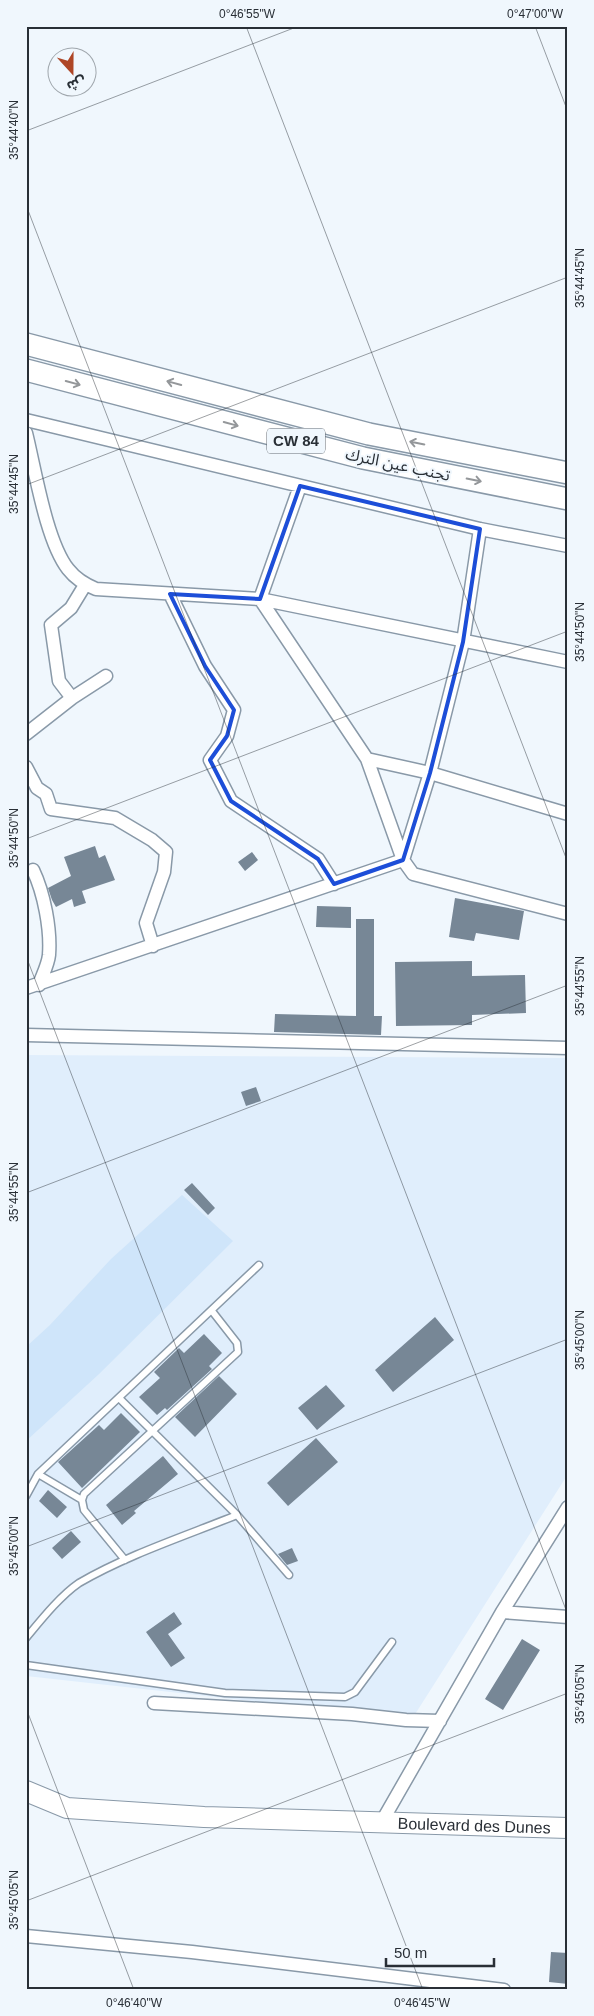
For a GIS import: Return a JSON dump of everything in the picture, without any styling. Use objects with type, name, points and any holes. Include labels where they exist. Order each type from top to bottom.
[{"type":"highway","name":"تجنب عين الترك","points":[[26,344],[369,434],[568,473]]},
{"type":"highway","name":"تجنب عين الترك","points":[[26,370],[363,458],[568,499]]},
{"type":"main road","name":"Boulevard des Dunes","points":[[26,1791],[67,1808],[204,1817],[568,1828]]},
{"type":"street","points":[[26,420],[480,528],[568,546]]},
{"type":"street","points":[[26,433],[52,539],[68,569],[85,584],[96,589],[260,599],[568,662]]},
{"type":"street","points":[[260,599],[300,486]]},
{"type":"street","points":[[403,860],[430,773],[463,642],[480,528]]},
{"type":"street","points":[[72,698],[59,681],[51,625],[72,608],[85,584]]},
{"type":"street","points":[[170,594],[205,666],[234,710],[227,736],[210,760],[231,802],[318,859],[334,884]]},
{"type":"street","points":[[260,599],[367,759],[403,860],[413,874],[568,914]]},
{"type":"street","points":[[26,734],[72,698],[106,676]]},
{"type":"street","points":[[367,759],[430,773],[568,814]]},
{"type":"street","points":[[26,767],[31,788],[46,794],[51,809],[115,818],[152,840],[166,852],[164,872],[146,922],[153,946]]},
{"type":"street","points":[[30,985],[153,946],[403,860]]},
{"type":"street","points":[[30,985],[49,956],[47,922],[41,886],[33,870]]},
{"type":"street","points":[[26,1035],[568,1048]]},
{"type":"street","points":[[380,1823],[502,1612],[568,1507]]},
{"type":"street","points":[[502,1612],[568,1616]]},
{"type":"street","points":[[154,1703],[440,1721]]},
{"type":"street","points":[[26,1936],[192,1952],[504,1990]]},
{"type":"lane","points":[[26,1496],[38,1474],[259,1265]]},
{"type":"lane","points":[[125,1560],[84,1510],[82,1500],[84,1494],[238,1352],[238,1343],[212,1311]]},
{"type":"lane","points":[[119,1398],[237,1515],[288,1575]]},
{"type":"lane","points":[[38,1474],[82,1500]]},
{"type":"lane","points":[[26,1638],[48,1612],[78,1584],[125,1560],[237,1515]]},
{"type":"lane","points":[[26,1664],[225,1693],[345,1697],[355,1692],[392,1642]]},
{"type":"highlighted area","points":[[300,486],[480,529],[463,642],[430,773],[403,860],[334,884],[318,859],[231,801],[210,760],[227,736],[234,710],[205,666],[170,594],[260,599]]},
{"type":"shaded area","points":[[26,1055],[568,1058],[568,1474],[412,1719],[26,1676]]},
{"type":"shaded area","points":[[182,1195],[233,1241],[99,1374],[26,1441],[26,1347],[50,1325],[111,1259]]},
{"type":"building","points":[[95,846],[99,858],[105,855],[115,880],[82,891],[86,903],[74,907],[72,899],[56,907],[48,888],[71,876],[64,857]]},
{"type":"building","points":[[252,852],[258,860],[245,871],[238,862]]},
{"type":"building","points":[[455,898],[524,911],[519,940],[476,933],[474,941],[449,937]]},
{"type":"building","points":[[317,906],[351,907],[351,928],[316,927]]},
{"type":"building","points":[[356,919],[374,919],[374,1016],[382,1016],[381,1035],[274,1032],[275,1014],[356,1016]]},
{"type":"building","points":[[472,961],[472,976],[525,975],[526,1013],[472,1015],[472,1025],[396,1026],[395,962]]},
{"type":"building","points":[[256,1087],[261,1101],[246,1106],[241,1092]]},
{"type":"building","points":[[192,1183],[215,1208],[208,1215],[184,1190]]},
{"type":"building","points":[[435,1317],[454,1340],[393,1392],[375,1370]]},
{"type":"building","points":[[204,1334],[222,1353],[209,1366],[212,1369],[167,1410],[165,1408],[157,1415],[139,1397],[160,1378],[154,1372],[179,1348],[184,1353]]},
{"type":"building","points":[[219,1376],[237,1394],[195,1437],[175,1417]]},
{"type":"building","points":[[326,1385],[345,1406],[317,1430],[298,1408]]},
{"type":"building","points":[[121,1413],[140,1432],[82,1488],[58,1462],[99,1425],[104,1430]]},
{"type":"building","points":[[316,1438],[338,1462],[288,1506],[267,1483]]},
{"type":"building","points":[[163,1456],[178,1474],[134,1511],[136,1513],[122,1525],[106,1505]]},
{"type":"building","points":[[48,1490],[67,1507],[57,1518],[39,1501]]},
{"type":"building","points":[[71,1531],[81,1542],[62,1559],[52,1548]]},
{"type":"building","points":[[292,1548],[298,1561],[287,1565],[278,1554]]},
{"type":"building","points":[[174,1612],[182,1624],[168,1634],[185,1658],[171,1667],[146,1632]]},
{"type":"building","points":[[522,1639],[540,1650],[503,1710],[485,1699]]},
{"type":"building","points":[[551,1952],[568,1953],[568,1984],[549,1982]]}]
